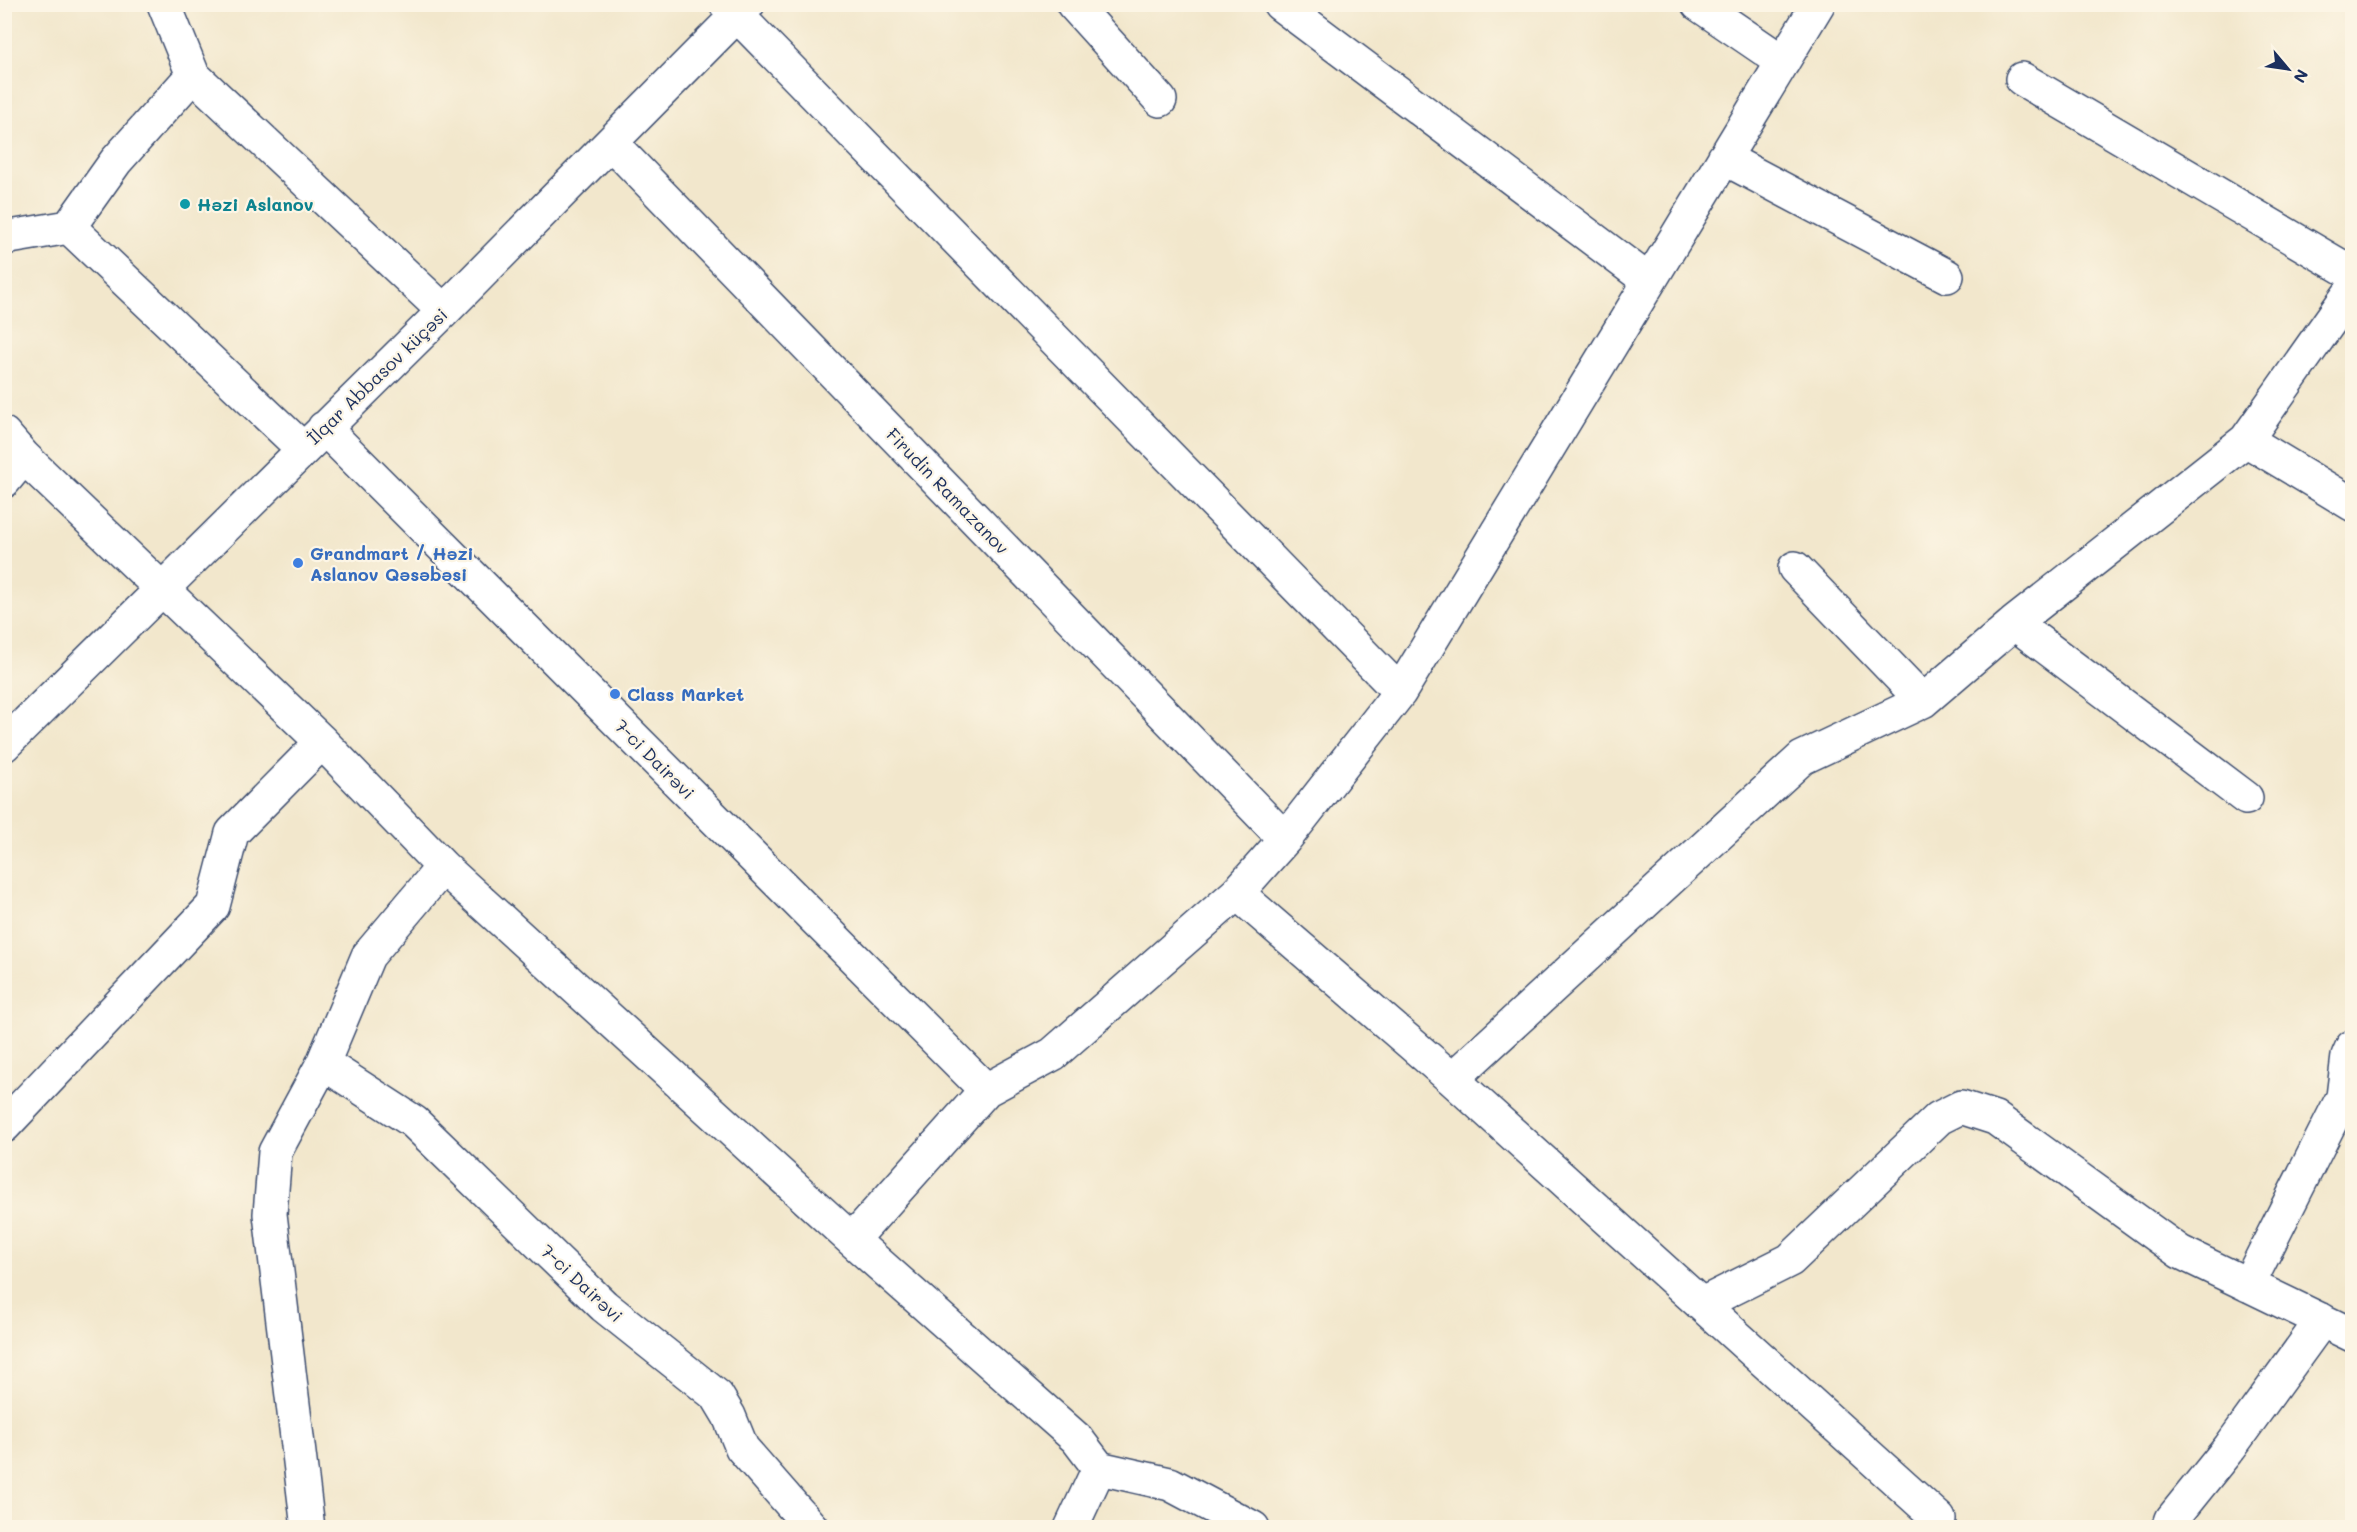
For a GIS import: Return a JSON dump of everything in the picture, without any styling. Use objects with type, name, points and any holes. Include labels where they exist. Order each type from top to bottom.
[{"type":"street","points":[[164,4],[193,75],[444,311]]},
{"type":"street","points":[[1073,4],[1160,100]]},
{"type":"street","points":[[1280,4],[1649,281]]},
{"type":"street","points":[[1698,4],[1783,62]]},
{"type":"street","points":[[852,1240],[986,1090],[1053,1054],[1236,893],[1285,839],[1400,692],[1818,4]]},
{"type":"street","points":[[737,8],[1400,692]]},
{"type":"street","name":"İlqar Abbasov küçəsi","points":[[4,745],[444,311],[610,144],[737,8]]},
{"type":"street","points":[[4,238],[69,228],[116,161],[193,75]]},
{"type":"street","points":[[2022,79],[2352,273]]},
{"type":"street","name":"Firudin Ramazanov","points":[[610,144],[1285,839]]},
{"type":"street","points":[[1724,158],[1947,276]]},
{"type":"street","name":"7-ci Dairəvi","points":[[69,228],[314,439],[986,1090]]},
{"type":"street","points":[[1452,1079],[1802,758],[1923,701],[2014,622],[2246,440],[2352,290]]},
{"type":"street","points":[[2246,440],[2352,504]]},
{"type":"street","points":[[11,458],[160,590],[322,742],[442,867],[852,1240],[1077,1439],[1099,1468],[1170,1484],[1253,1527]]},
{"type":"street","points":[[1795,568],[1923,701]]},
{"type":"street","points":[[2014,622],[2246,798]]},
{"type":"street","points":[[4,1126],[213,906],[232,833],[322,742]]},
{"type":"street","points":[[308,1527],[270,1214],[275,1152],[323,1063],[368,956],[442,867]]},
{"type":"street","points":[[1236,893],[1452,1079],[1939,1519]]},
{"type":"street","points":[[2248,1285],[2348,1100],[2348,1056],[2352,1047]]},
{"type":"street","name":"7-ci Dairəvi","points":[[323,1063],[414,1122],[604,1306],[717,1396],[729,1416],[742,1448],[813,1527]]},
{"type":"street","points":[[1702,1304],[1790,1260],[1939,1118],[1961,1107],[1995,1118],[2180,1252],[2352,1335]]},
{"type":"street","points":[[2169,1527],[2172,1519],[2230,1447],[2322,1320]]},
{"type":"street","points":[[1071,1527],[1099,1468]]},
{"type":"place","name":"Həzi Aslanov","points":[[185,204]]},
{"type":"place","name":"Grandmart / Həzi Aslanov Qəsəbəsi","points":[[298,563]]},
{"type":"place","name":"Class Market","points":[[615,694]]}]
